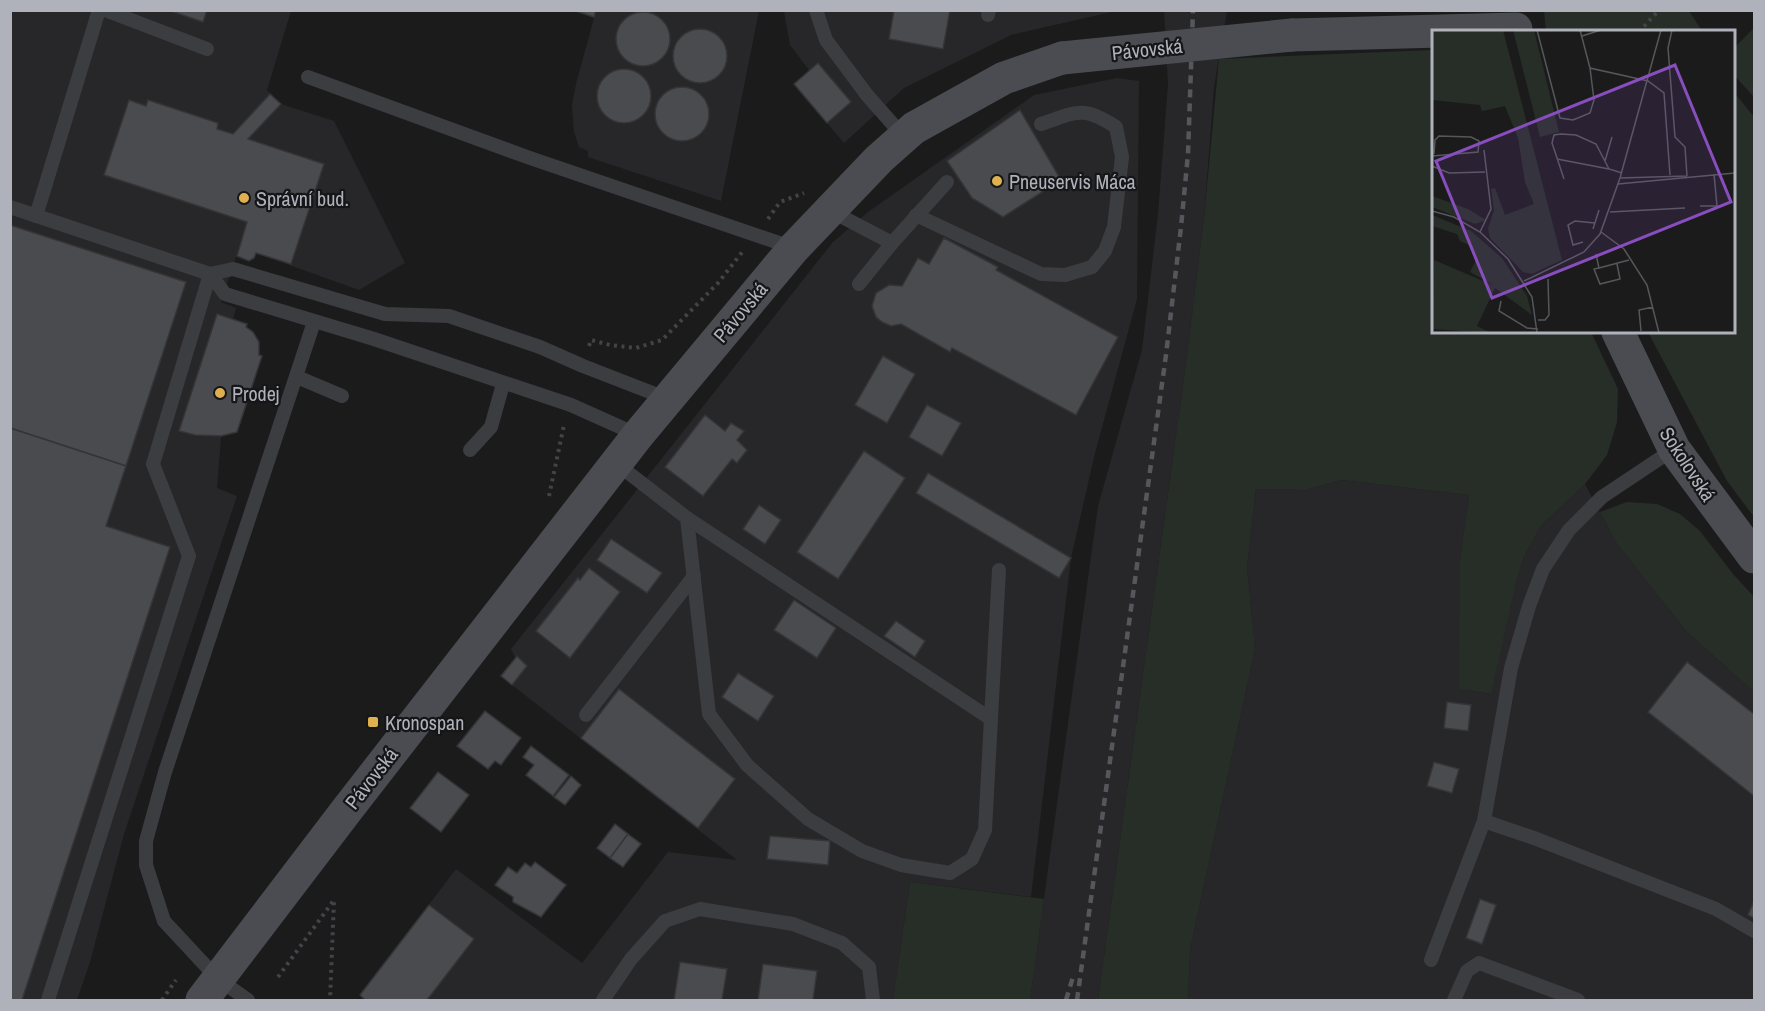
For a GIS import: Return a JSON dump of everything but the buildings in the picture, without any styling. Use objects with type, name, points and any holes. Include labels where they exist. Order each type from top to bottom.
[{"type":"street","name":"Pávovská","points":[[210,990],[638,435],[794,248],[879,159],[914,128],[1005,78],[1062,58],[1292,34],[1516,24]]},
{"type":"street","name":"Sokolovská","points":[[1618,333],[1674,449],[1755,557]]},
{"type":"lane","points":[[36,216],[99,10]]},
{"type":"lane","points":[[105,10],[207,50]]},
{"type":"lane","points":[[816,10],[826,40],[867,95],[904,138]]},
{"type":"lane","points":[[308,78],[530,158],[794,248]]},
{"type":"lane","points":[[916,215],[1041,274],[1065,275],[1092,267],[1105,251],[1114,226],[1122,157],[1116,127],[1101,117],[1081,111],[1041,124]]},
{"type":"lane","points":[[859,284],[946,182]]},
{"type":"lane","points":[[10,207],[210,274],[233,269],[385,314],[449,315],[540,347],[668,399]]},
{"type":"lane","points":[[829,210],[892,243]]},
{"type":"lane","points":[[210,274],[225,294],[374,339],[572,405],[638,435]]},
{"type":"lane","points":[[48,1000],[189,556],[153,464],[210,274]]},
{"type":"lane","points":[[249,1000],[210,990],[164,921],[146,865],[146,841],[165,772],[314,322]]},
{"type":"lane","points":[[297,377],[342,396]]},
{"type":"lane","points":[[470,450],[491,427],[504,384]]},
{"type":"lane","points":[[1431,960],[1484,821],[1511,668],[1528,606],[1544,569],[1569,530],[1602,497],[1674,449]]},
{"type":"lane","points":[[617,464],[687,518],[991,719]]},
{"type":"lane","points":[[687,518],[709,714],[747,765],[808,819],[862,851],[901,866],[950,873],[972,859],[985,830],[999,570]]},
{"type":"lane","points":[[585,715],[693,576]]},
{"type":"lane","points":[[1484,821],[1534,838],[1716,909],[1755,931]]},
{"type":"lane","points":[[603,1000],[631,959],[665,921],[700,909],[793,924],[842,943],[868,967],[873,1000]]},
{"type":"lane","points":[[1455,1000],[1467,971],[1479,963],[1578,1000]]},
{"type":"path","points":[[1641,30],[1659,10]]},
{"type":"path","points":[[278,977],[334,900],[330,1000]]},
{"type":"path","points":[[162,1000],[177,979]]},
{"type":"shaded area","points":[[10,11],[291,11],[267,90],[281,104],[334,121],[405,263],[359,290],[256,253],[249,261],[236,257],[221,302],[236,308],[233,319],[247,324],[246,327],[253,332],[259,342],[259,354],[262,356],[237,432],[221,437],[217,488],[237,496],[124,834],[90,962],[77,1000],[11,1000]]},
{"type":"shaded area","points":[[573,11],[759,11],[721,201],[588,157],[588,151],[579,147],[574,132],[572,105],[594,18]]},
{"type":"shaded area","points":[[784,11],[1116,11],[1011,35],[904,88],[844,143],[794,84],[809,70],[790,45]]},
{"type":"shaded area","points":[[1164,11],[1227,11],[1214,87],[1204,218],[1187,356],[1098,1000],[1030,1000],[1098,506],[1142,350],[1158,214],[1168,84]]},
{"type":"shaded area","points":[[1544,11],[1689,11],[1701,30],[1546,30]]},
{"type":"shaded area","points":[[1754,28],[1754,97],[1735,76],[1735,47]]},
{"type":"shaded area","points":[[1432,50],[1432,333],[1591,333],[1618,389],[1617,422],[1607,455],[1585,484],[1540,527],[1524,557],[1491,694],[1459,689],[1460,560],[1469,495],[1342,480],[1305,490],[1256,489],[1247,567],[1255,649],[1190,950],[1188,1000],[1098,1000],[1187,356],[1204,218],[1219,59]]},
{"type":"shaded area","points":[[1117,78],[1139,81],[1137,299],[1095,453],[1071,558],[1031,897],[910,882],[893,1000],[365,1000],[360,995],[456,869],[582,963],[668,852],[737,860],[512,685],[527,666],[515,657],[511,649],[833,242],[868,212],[1034,95]]},
{"type":"shaded area","points":[[1735,93],[1754,117],[1754,517],[1727,481],[1649,333],[1735,333]]},
{"type":"shaded area","points":[[1342,480],[1469,495],[1460,560],[1460,689],[1490,694],[1524,557],[1540,527],[1585,484],[1615,541],[1685,630],[1754,692],[1754,1000],[1188,1000],[1190,950],[1255,649],[1247,567],[1256,489],[1305,490]]},
{"type":"shaded area","points":[[1627,502],[1657,504],[1680,514],[1700,531],[1754,597],[1754,692],[1685,630],[1615,541],[1600,512]]},
{"type":"shaded area","points":[[910,882],[1044,899],[1030,1000],[893,1000]]},
{"type":"railway","points":[[1077,1000],[1166,355],[1181,227],[1188,154],[1193,10]]},
{"type":"railway","points":[[1066,1000],[1073,977]]},
{"type":"place","name":"Pneuservis Máca","points":[[997,181]]},
{"type":"place","name":"Správní bud.","points":[[244,198]]},
{"type":"place","name":"Prodej","points":[[220,393]]},
{"type":"place","name":"Kronospan","points":[[373,722]]}]
